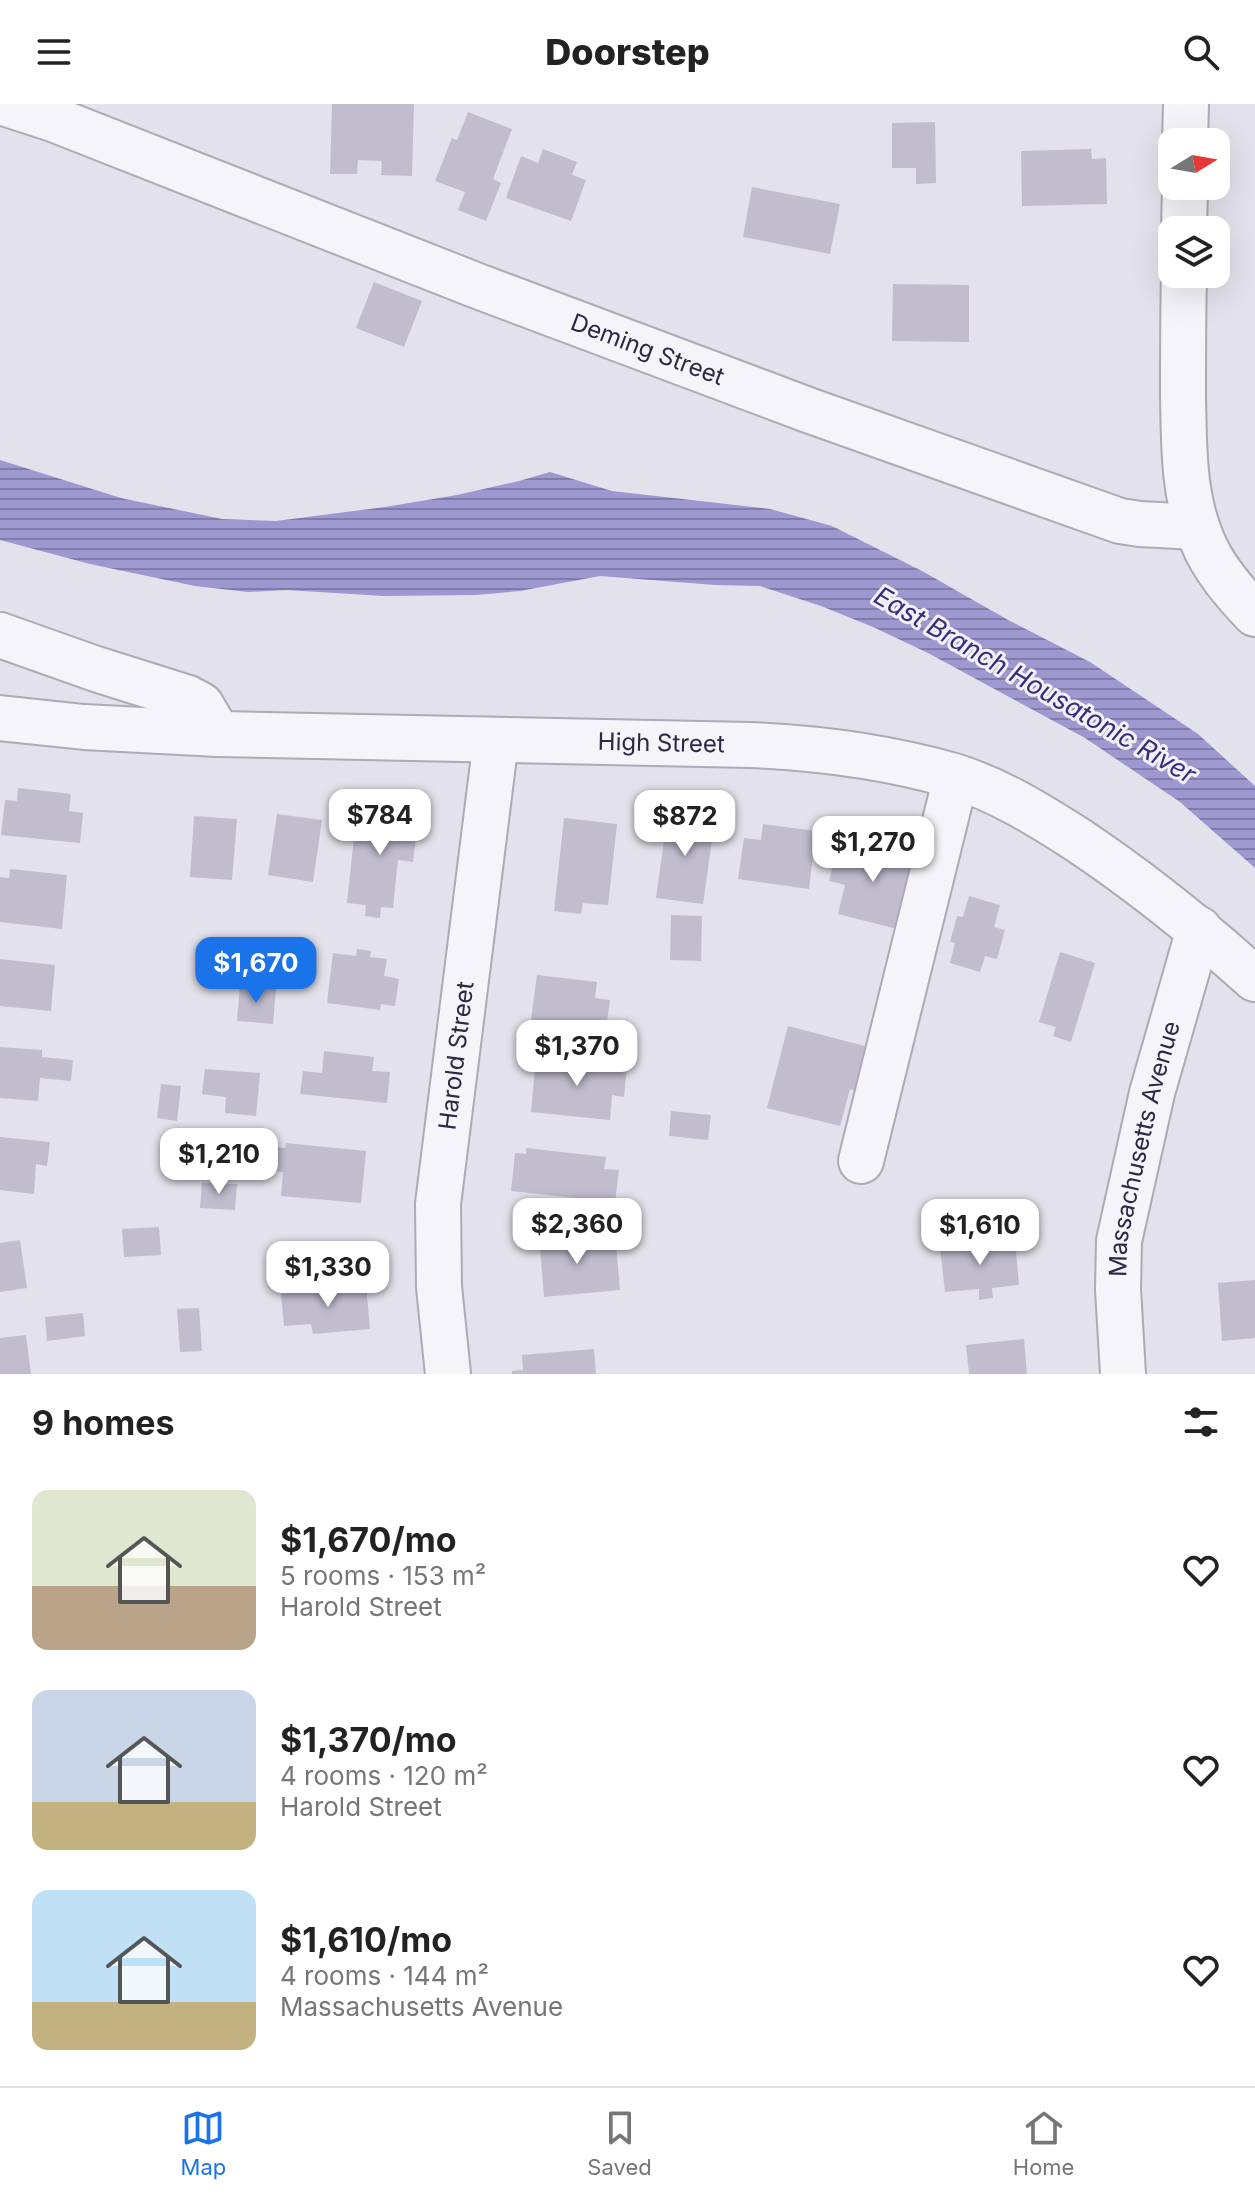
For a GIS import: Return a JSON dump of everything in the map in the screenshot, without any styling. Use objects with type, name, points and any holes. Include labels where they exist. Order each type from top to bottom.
[{"type":"street","name":"Deming Street","points":[[7,104],[53,119],[475,285],[822,415],[1120,521],[1197,527]]},
{"type":"street","points":[[1185,128],[1186,104]]},
{"type":"street","points":[[1184,288],[1185,469],[1190,501],[1207,552],[1255,614]]},
{"type":"street","points":[[0,635],[188,698],[201,705],[218,734]]},
{"type":"street","name":"High Street","points":[[0,718],[84,727],[218,734],[812,748],[886,761],[956,777],[1002,795],[1045,819],[1098,853],[1199,929],[1255,979]]},
{"type":"street","name":"Harold Street","points":[[448,1374],[439,1287],[438,1204],[496,740]]},
{"type":"street","points":[[861,1161],[956,777]]},
{"type":"street","name":"Massachusetts Avenue","points":[[1123,1374],[1118,1289],[1119,1241],[1152,1093],[1199,929]]},
{"type":"water","name":"East Branch Housatonic River","points":[[0,460],[121,498],[222,519],[276,521],[385,507],[457,495],[550,472],[612,491],[770,509],[832,526],[1090,662],[1198,734],[1255,786],[1255,868],[1180,802],[1085,738],[928,653],[873,627],[760,586],[600,576],[520,591],[384,596],[286,590],[248,592],[195,586],[90,564],[0,540]]},
{"type":"building","points":[[332,104],[414,104],[412,176],[381,175],[382,161],[358,160],[357,174],[330,174]]},
{"type":"building","points":[[468,112],[512,129],[493,179],[501,183],[486,221],[458,210],[465,192],[435,181],[452,138],[457,140]]},
{"type":"building","points":[[935,122],[936,183],[916,184],[916,168],[892,168],[892,123]]},
{"type":"building","points":[[543,149],[577,162],[572,175],[586,180],[571,221],[506,198],[521,156],[538,163]]},
{"type":"building","points":[[1091,149],[1092,159],[1106,158],[1107,204],[1022,206],[1021,151]]},
{"type":"building","points":[[752,187],[840,204],[830,254],[743,237]]},
{"type":"building","points":[[374,282],[422,301],[404,347],[356,328]]},
{"type":"building","points":[[893,284],[969,285],[969,342],[892,341]]},
{"type":"building","points":[[18,788],[71,794],[69,811],[83,813],[80,843],[1,835],[5,800],[17,801]]},
{"type":"building","points":[[374,806],[419,811],[413,862],[398,860],[393,908],[381,907],[380,918],[365,916],[366,905],[347,903],[356,818],[373,819]]},
{"type":"building","points":[[668,812],[715,819],[703,904],[656,898]]},
{"type":"building","points":[[277,814],[322,820],[313,882],[268,875]]},
{"type":"building","points":[[194,816],[237,819],[232,880],[190,877]]},
{"type":"building","points":[[564,818],[617,824],[608,905],[583,903],[581,914],[554,911]]},
{"type":"building","points":[[763,824],[816,831],[809,889],[738,879],[744,838],[761,840]]},
{"type":"building","points":[[897,847],[916,852],[897,929],[838,914],[845,885],[829,881],[837,848],[869,856],[871,848],[896,855]]},
{"type":"building","points":[[10,869],[67,875],[62,929],[0,922],[0,877],[9,878]]},
{"type":"building","points":[[969,896],[1000,905],[994,927],[1005,930],[997,959],[985,956],[980,972],[950,963],[955,943],[950,942],[957,916],[963,917]]},
{"type":"building","points":[[671,915],[702,916],[701,961],[670,960]]},
{"type":"building","points":[[357,949],[371,951],[370,957],[387,959],[384,976],[399,979],[395,1006],[381,1004],[380,1010],[327,1003],[333,953],[356,956]]},
{"type":"building","points":[[1060,952],[1095,963],[1071,1042],[1053,1036],[1056,1027],[1039,1022]]},
{"type":"building","points":[[0,959],[55,965],[51,1011],[0,1006]]},
{"type":"building","points":[[537,975],[597,982],[595,998],[610,1000],[606,1029],[531,1020]]},
{"type":"building","points":[[240,985],[276,989],[273,1024],[237,1021]]},
{"type":"building","points":[[788,1026],[876,1049],[865,1094],[850,1089],[840,1126],[767,1108]]},
{"type":"building","points":[[0,1047],[42,1050],[42,1057],[73,1060],[71,1081],[40,1078],[38,1101],[0,1098]]},
{"type":"building","points":[[324,1051],[374,1057],[372,1071],[390,1072],[387,1103],[300,1094],[303,1071],[322,1073]]},
{"type":"building","points":[[536,1057],[627,1066],[624,1097],[612,1095],[610,1120],[531,1112]]},
{"type":"building","points":[[205,1069],[260,1073],[256,1116],[225,1113],[226,1097],[202,1094]]},
{"type":"building","points":[[161,1084],[181,1086],[177,1121],[157,1118]]},
{"type":"building","points":[[671,1111],[711,1115],[708,1140],[669,1136]]},
{"type":"building","points":[[0,1137],[50,1142],[47,1166],[36,1164],[34,1194],[0,1190]]},
{"type":"building","points":[[286,1143],[366,1151],[361,1203],[281,1196],[283,1172],[271,1171],[274,1147],[285,1148]]},
{"type":"building","points":[[526,1148],[606,1157],[604,1169],[619,1170],[615,1202],[511,1191],[515,1153],[526,1154]]},
{"type":"building","points":[[202,1183],[237,1184],[235,1210],[200,1208]]},
{"type":"building","points":[[159,1227],[161,1255],[124,1257],[122,1229]]},
{"type":"building","points":[[572,1232],[573,1247],[616,1243],[620,1290],[544,1297],[539,1235]]},
{"type":"building","points":[[20,1240],[27,1288],[0,1292],[0,1243]]},
{"type":"building","points":[[1015,1240],[1019,1285],[992,1288],[993,1298],[979,1300],[979,1289],[945,1292],[940,1248]]},
{"type":"building","points":[[1255,1280],[1255,1338],[1222,1341],[1218,1283]]},
{"type":"building","points":[[366,1285],[370,1329],[313,1334],[311,1324],[284,1326],[281,1294]]},
{"type":"building","points":[[199,1308],[202,1351],[180,1352],[177,1309]]},
{"type":"building","points":[[83,1313],[85,1336],[47,1341],[45,1317]]},
{"type":"building","points":[[26,1335],[31,1374],[0,1374],[0,1338]]},
{"type":"building","points":[[1024,1339],[1027,1374],[969,1374],[966,1345]]},
{"type":"building","points":[[594,1349],[596,1374],[512,1374],[512,1371],[523,1370],[522,1355]]}]
